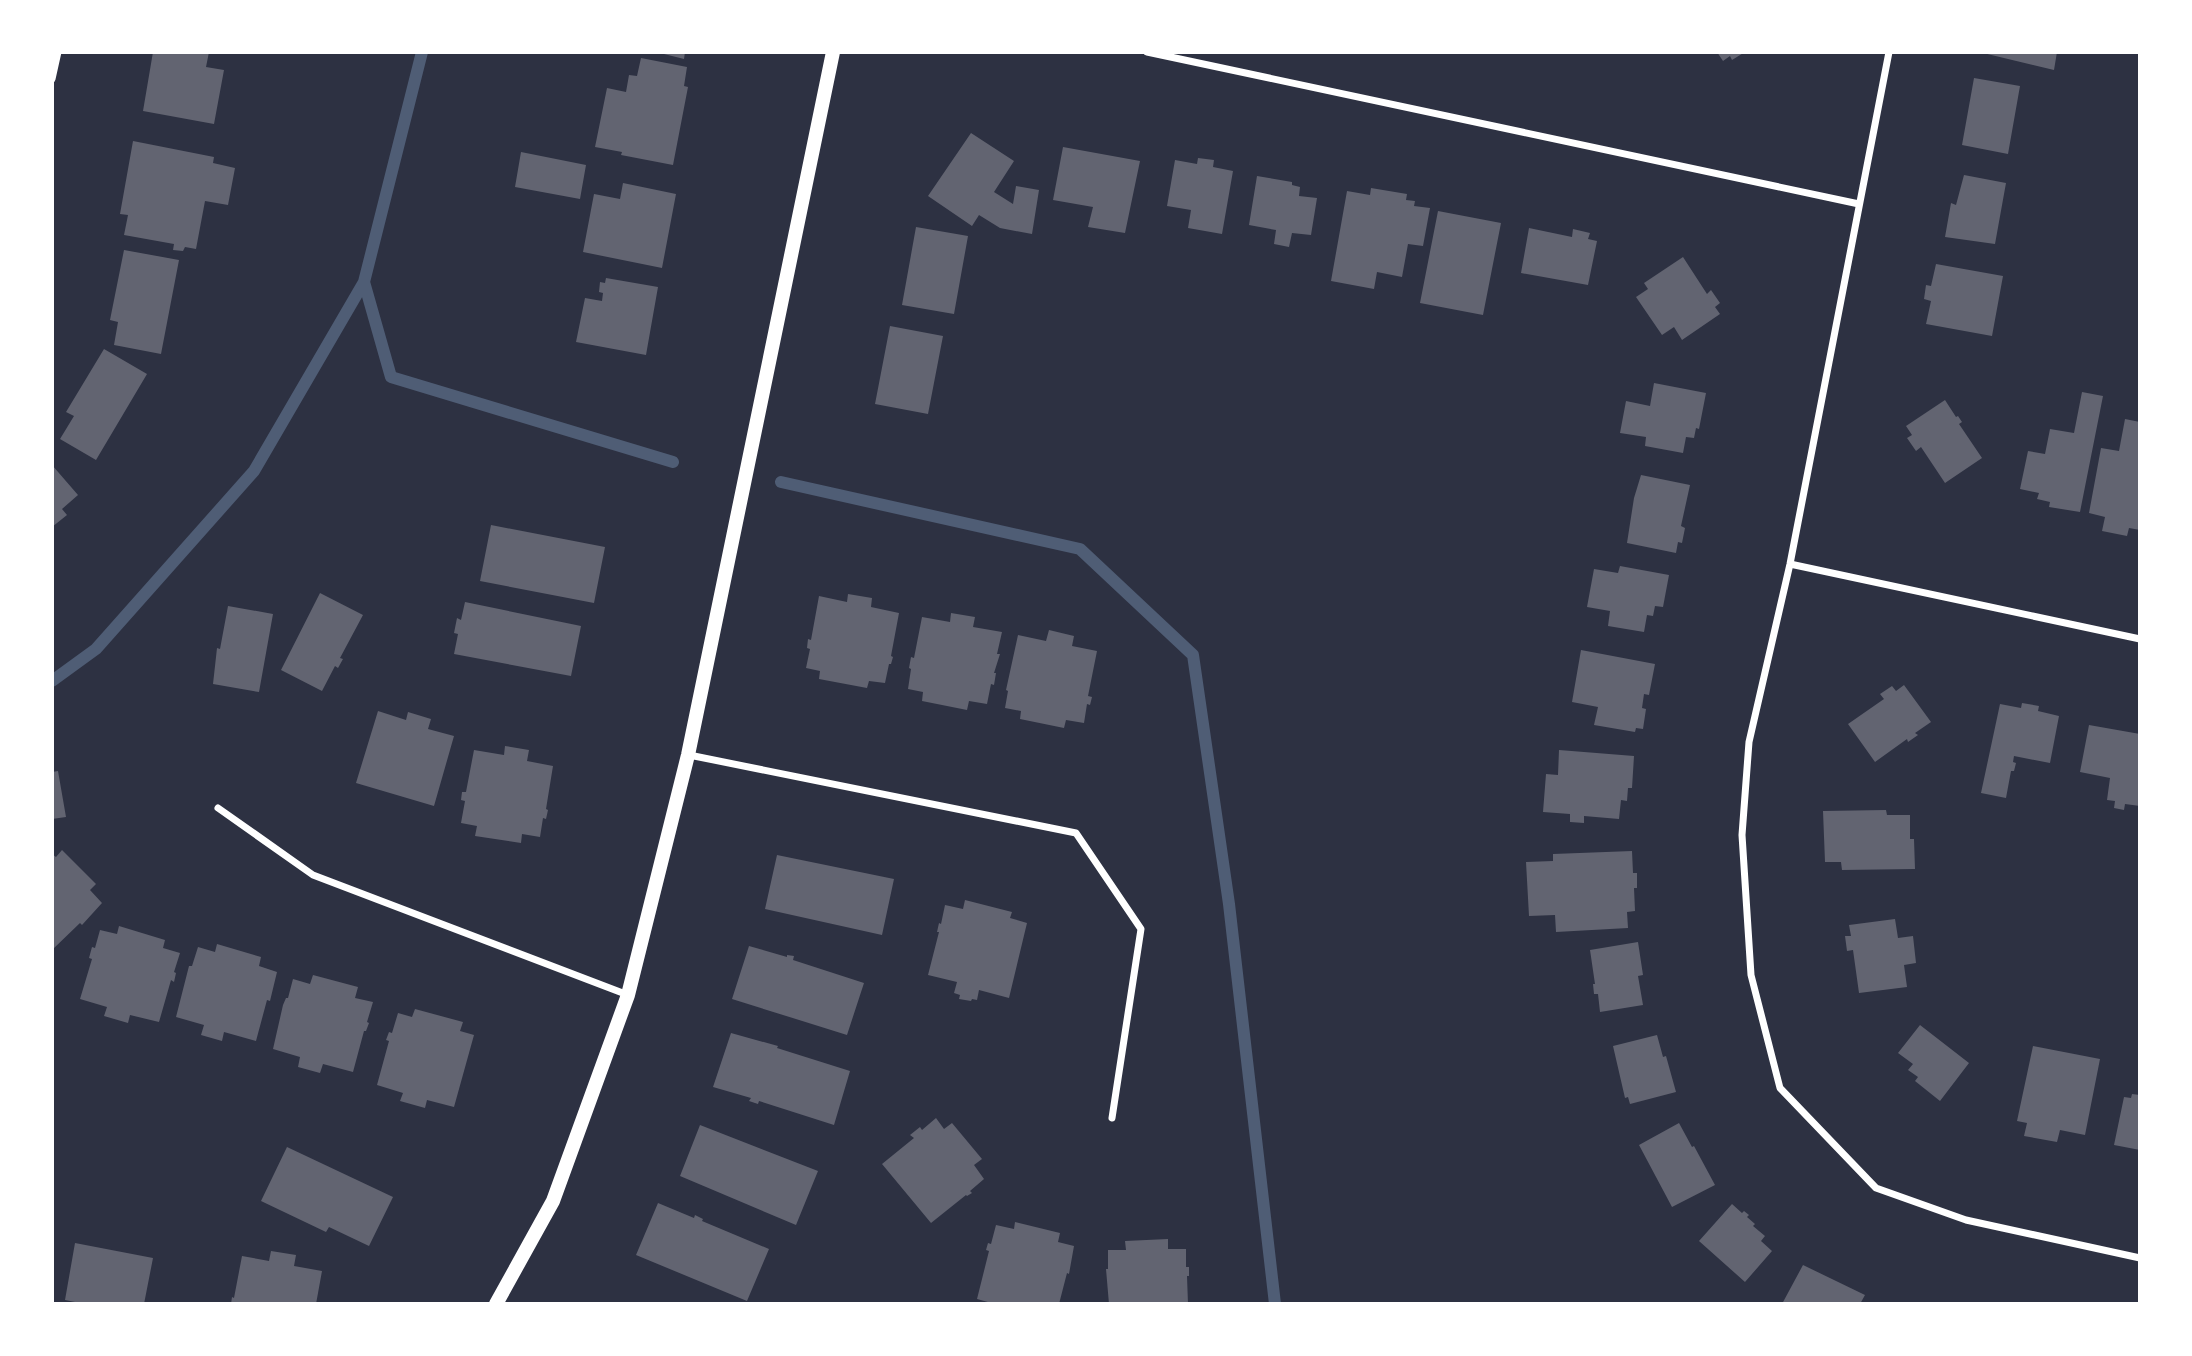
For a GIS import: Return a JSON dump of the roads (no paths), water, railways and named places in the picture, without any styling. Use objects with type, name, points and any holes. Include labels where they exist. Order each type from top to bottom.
[{"type":"main road","points":[[496,1304],[553,1201],[628,995],[688,755],[834,52]]},
{"type":"street","points":[[52,79],[58,52]]},
{"type":"street","points":[[1147,52],[1859,204]]},
{"type":"street","points":[[1889,52],[1790,564],[1749,742],[1742,835],[1751,975],[1780,1088],[1876,1188],[1966,1220],[2140,1258]]},
{"type":"street","points":[[1790,564],[2140,639]]},
{"type":"street","points":[[688,755],[1076,833],[1142,929],[1112,1118]]},
{"type":"street","points":[[218,808],[313,875],[628,995]]},
{"type":"waterway","points":[[422,52],[364,282],[391,377],[673,462]]},
{"type":"waterway","points":[[52,681],[96,649],[254,471],[364,282]]},
{"type":"waterway","points":[[781,482],[1080,549],[1193,655],[1229,904],[1275,1304]]}]
